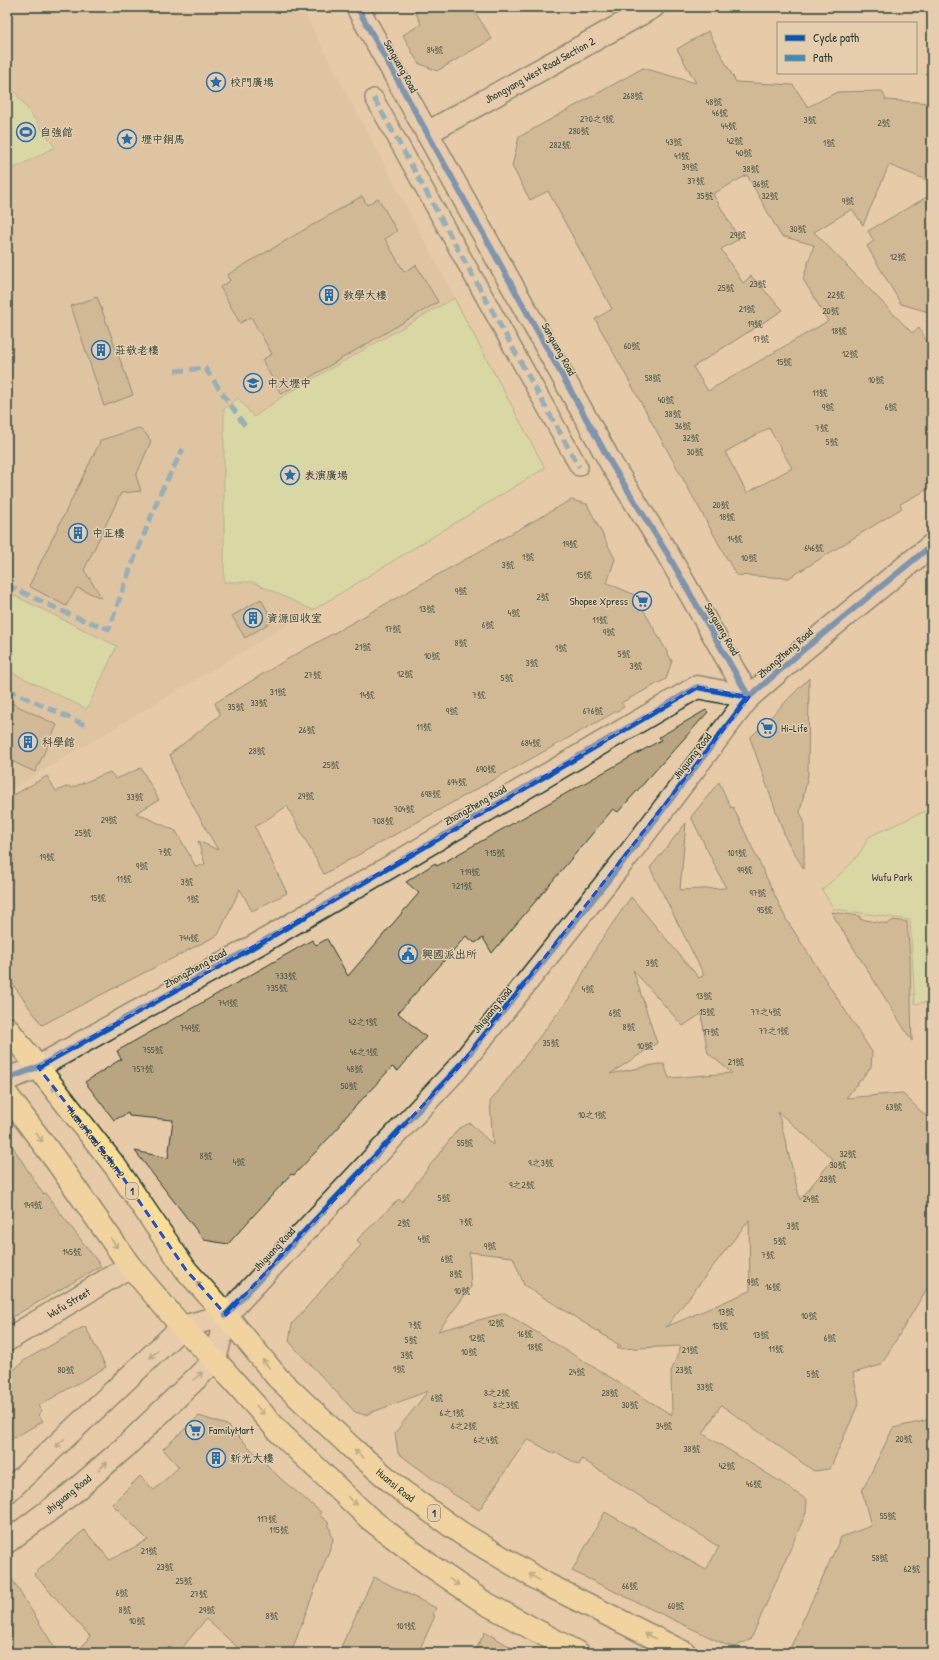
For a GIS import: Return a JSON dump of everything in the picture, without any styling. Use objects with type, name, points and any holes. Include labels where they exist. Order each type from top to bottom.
[{"type":"main road","name":"Huansi Road Section 2","points":[[7,1028],[114,1166],[186,1270],[226,1315]]},
{"type":"main road","points":[[7,1095],[57,1162],[130,1266],[182,1327],[215,1360],[279,1432],[370,1519],[431,1566],[485,1603],[578,1653]]},
{"type":"main road","name":"Huansi Road","points":[[226,1315],[278,1378],[353,1449],[402,1491],[461,1533],[546,1584],[685,1653]]},
{"type":"street","name":"Sanguang Road","points":[[357,7],[612,465],[667,553],[749,697]]},
{"type":"street","name":"Jhongyang West Road Section 2","points":[[427,134],[653,7]]},
{"type":"street","points":[[374,98],[579,467]]},
{"type":"street","name":"ZhongZheng Road","points":[[7,1079],[38,1067],[260,942],[697,687],[749,697],[802,651],[932,545]]},
{"type":"street","name":"Jhiguang Road","points":[[7,1542],[77,1489],[125,1447],[215,1360],[226,1315],[458,1068],[626,858],[749,697]]},
{"type":"street","name":"Wufu Street","points":[[7,1340],[130,1266]]},
{"type":"street","points":[[7,1492],[182,1327],[226,1315]]},
{"type":"highlighted area","points":[[697,687],[749,697],[458,1068],[226,1315],[186,1270],[115,1166],[38,1067],[260,943]]},
{"type":"shaded area","name":"中大壢中","points":[[7,7],[301,7],[545,468],[313,610],[7,792]]},
{"type":"green space","name":"自強館","points":[[7,81],[55,147],[7,172]]},
{"type":"green space","points":[[454,298],[545,468],[313,610],[253,582],[224,582],[224,409],[238,398],[254,417],[283,396]]},
{"type":"green space","points":[[7,592],[117,646],[87,709],[7,670]]},
{"type":"green space","name":"Wufu Park","points":[[932,808],[932,1001],[915,1004],[910,920],[834,909],[822,890],[854,860],[860,853],[868,837]]},
{"type":"building","points":[[413,7],[472,7],[492,39],[437,71],[418,63],[403,35],[421,24]]},
{"type":"building","points":[[708,31],[736,82],[793,85],[808,107],[837,92],[882,91],[886,100],[932,103],[932,182],[889,165],[863,225],[852,209],[814,232],[912,333],[919,328],[932,351],[932,487],[900,504],[902,508],[789,578],[736,575],[595,319],[612,309],[548,191],[530,200],[512,166],[519,137],[643,68],[696,83],[677,49]],"holes":[[[747,175],[781,236],[814,245],[803,279],[828,321],[708,391],[693,367],[783,310],[751,276],[743,283],[721,249],[739,239],[713,194]],[[769,428],[792,468],[747,493],[725,452]]]},
{"type":"building","points":[[932,194],[932,313],[901,304],[867,246],[874,241],[868,231]]},
{"type":"building","name":"教學大樓","points":[[362,196],[367,205],[378,198],[397,231],[385,239],[404,272],[416,265],[438,302],[281,394],[262,360],[272,354],[251,317],[240,323],[220,287],[230,281],[227,275]]},
{"type":"building","name":"莊敬老樓","points":[[97,297],[133,395],[104,406],[71,306]]},
{"type":"building","name":"中正樓","points":[[139,428],[151,441],[136,476],[141,491],[121,493],[84,570],[102,598],[77,588],[66,606],[29,586],[101,440]]},
{"type":"building","points":[[571,500],[587,504],[615,559],[607,583],[635,595],[672,661],[666,679],[621,703],[624,707],[324,874],[287,806],[255,827],[287,893],[252,911],[240,889],[218,935],[42,1025],[7,976],[7,799],[47,776],[56,791],[69,786],[71,788],[110,772],[116,779],[141,768],[159,800],[136,813],[176,831],[196,867],[205,864],[198,841],[218,850],[178,779],[170,754],[220,715],[215,703],[286,660]]},
{"type":"building","name":"資源回收室","points":[[261,599],[273,621],[245,638],[232,616]]},
{"type":"building","points":[[809,678],[808,775],[800,812],[804,821],[804,869],[786,839],[750,738]]},
{"type":"building","name":"科學館","points":[[7,701],[57,725],[35,772],[7,759]]},
{"type":"building","points":[[706,710],[708,712],[618,812],[613,809],[492,953],[483,938],[475,943],[466,936],[398,1013],[426,1037],[398,1071],[392,1067],[340,1123],[340,1126],[294,1175],[291,1174],[228,1244],[204,1240],[135,1151],[168,1158],[173,1120],[129,1116],[128,1113],[114,1120],[85,1082],[121,1059],[117,1051],[312,940],[316,945],[327,939],[348,976],[419,893],[406,882],[435,863],[437,866],[661,740],[659,737]]},
{"type":"building","points":[[719,782],[731,808],[733,807],[786,919],[872,1052],[871,1067],[846,1098],[902,1093],[932,1122],[932,1280],[881,1365],[853,1373],[859,1402],[830,1469],[814,1471],[721,1405],[703,1434],[807,1500],[806,1513],[751,1639],[735,1647],[726,1645],[572,1571],[605,1512],[706,1570],[719,1547],[582,1459],[579,1465],[556,1452],[555,1454],[527,1439],[479,1510],[453,1494],[398,1453],[395,1433],[428,1391],[365,1415],[355,1412],[289,1341],[292,1324],[361,1245],[357,1240],[399,1199],[402,1202],[458,1129],[470,1123],[493,1145],[490,1102],[573,993],[597,946],[631,897],[699,978],[704,975],[650,868],[686,823],[680,890],[726,888],[691,817]],"holes":[[[633,970],[683,1026],[701,1014],[708,1053],[732,1073],[669,1078],[664,1064],[658,1064],[610,1074],[657,1043]],[[778,1112],[833,1159],[800,1200]],[[749,1220],[750,1291],[666,1327]],[[469,1252],[513,1257],[524,1285],[621,1346],[617,1347],[618,1349],[681,1346],[671,1372],[672,1415],[505,1313],[438,1331],[471,1287]]]},
{"type":"building","points":[[831,912],[860,916],[860,919],[888,924],[893,920],[907,922],[910,958],[912,1041]]},
{"type":"building","points":[[7,1138],[43,1194],[45,1193],[101,1266],[7,1320]]},
{"type":"building","points":[[85,1326],[106,1367],[38,1406],[42,1411],[38,1415],[43,1421],[7,1442],[7,1376],[25,1360]]},
{"type":"building","points":[[199,1416],[227,1425],[282,1480],[321,1512],[319,1515],[328,1522],[333,1540],[291,1653],[244,1653],[206,1619],[178,1653],[77,1653],[90,1636],[34,1574],[84,1530],[110,1560],[148,1540],[112,1504],[140,1476],[154,1490],[179,1467],[163,1449]]},
{"type":"building","points":[[932,1419],[932,1653],[788,1653],[841,1537],[871,1526],[862,1491],[893,1428]]},
{"type":"building","points":[[7,1571],[58,1653],[13,1653],[7,1643]]},
{"type":"building","points":[[374,1577],[436,1608],[433,1615],[435,1616],[418,1653],[338,1653]]},
{"type":"building","points":[[485,1632],[521,1653],[474,1653]]},
{"type":"marked path","points":[[374,98],[579,467]]},
{"type":"marked path","points":[[175,371],[205,368],[245,426]]},
{"type":"marked path","points":[[7,585],[73,616],[109,629],[129,572],[161,492],[183,449]]},
{"type":"marked path","points":[[7,689],[85,725]]},
{"type":"cycle path","points":[[357,7],[612,465],[667,553],[749,697]]},
{"type":"cycle path","points":[[226,1315],[458,1068],[626,858],[749,697],[802,651],[932,545]]},
{"type":"cycle path","points":[[7,1079],[38,1067],[260,943],[697,687],[749,697]]},
{"type":"place","name":"校門廣場","points":[[216,82]]},
{"type":"place","name":"自強館","points":[[26,132]]},
{"type":"place","name":"壢中銅馬","points":[[127,139]]},
{"type":"place","name":"教學大樓","points":[[329,295]]},
{"type":"place","name":"莊敬老樓","points":[[101,350]]},
{"type":"place","name":"中大壢中","points":[[253,383]]},
{"type":"place","name":"表演廣場","points":[[290,475]]},
{"type":"place","name":"中正樓","points":[[78,533]]},
{"type":"place","name":"Shopee Xpress","points":[[642,601]]},
{"type":"place","name":"資源回收室","points":[[253,618]]},
{"type":"place","name":"Hi-Life","points":[[767,728]]},
{"type":"place","name":"科學館","points":[[28,742]]},
{"type":"place","name":"興國派出所","points":[[408,954]]},
{"type":"place","name":"FamilyMart","points":[[195,1430]]},
{"type":"place","name":"新光大樓","points":[[216,1458]]}]
